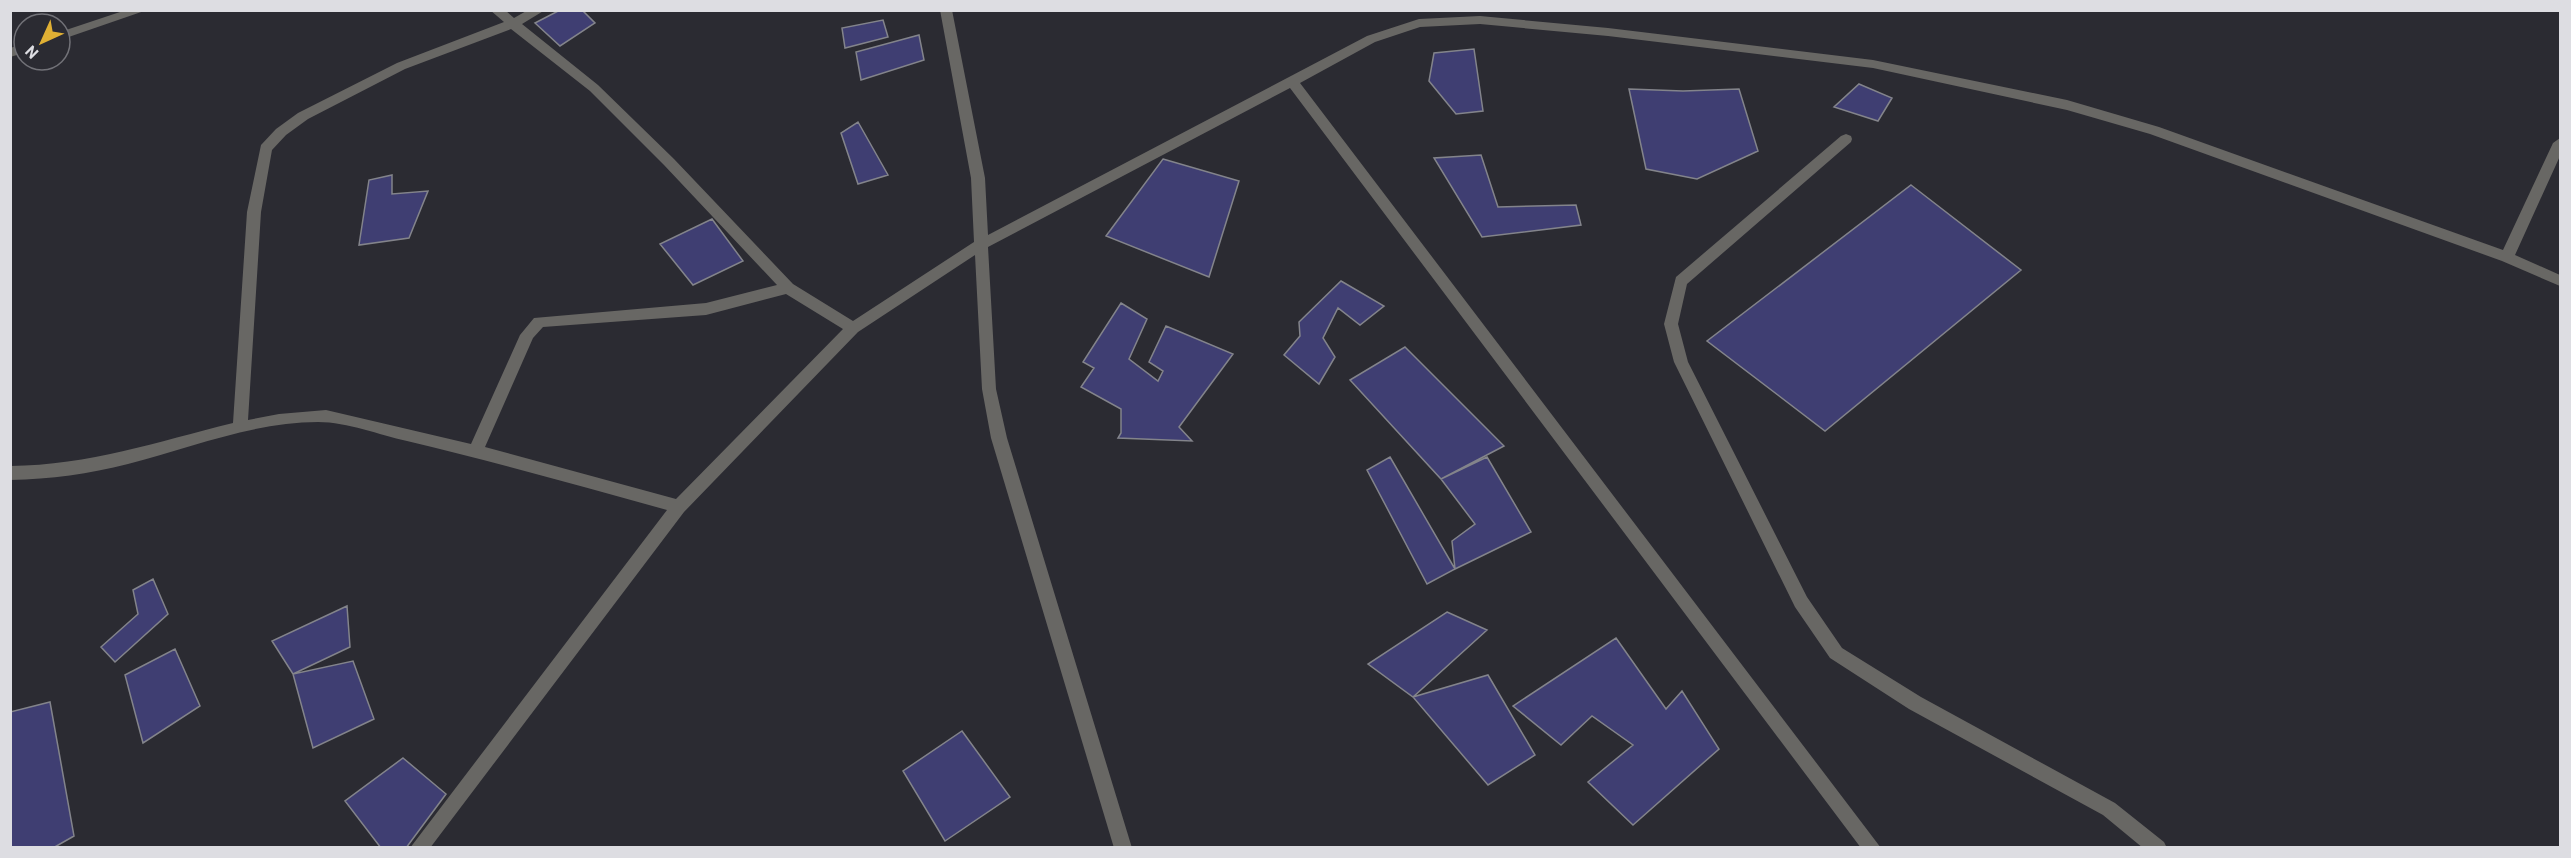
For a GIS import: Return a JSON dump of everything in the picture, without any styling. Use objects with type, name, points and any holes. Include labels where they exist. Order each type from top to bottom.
[{"type":"street","points":[[72,32],[141,10]]},
{"type":"street","points":[[496,10],[594,88],[669,162],[725,224],[788,288],[853,328]]},
{"type":"street","points":[[240,425],[254,212],[266,148],[281,132],[303,116],[401,66],[514,23],[539,10]]},
{"type":"street","points":[[946,10],[978,178],[988,388],[999,438],[1123,848]]},
{"type":"street","points":[[419,848],[679,507],[853,328],[982,244],[1371,39],[1419,23],[1480,20],[1608,32],[1873,64],[2067,105],[2154,130],[2507,257],[2560,281]]},
{"type":"street","points":[[1292,82],[1872,848]]},
{"type":"street","points":[[1846,139],[1681,281],[1671,324],[1681,362],[1801,602],[1836,653],[1915,703],[2109,810],[2158,848]]},
{"type":"street","points":[[2507,257],[2560,143]]},
{"type":"street","points":[[476,450],[527,335],[538,322],[706,309],[788,288]]},
{"type":"street","points":[[10,473],[38,474],[93,467],[240,425],[320,416],[476,450],[679,507]]},
{"type":"building","points":[[560,10],[582,10],[595,23],[560,46],[535,23]]},
{"type":"building","points":[[883,20],[888,37],[845,48],[842,28]]},
{"type":"building","points":[[919,35],[924,60],[861,80],[856,52]]},
{"type":"building","points":[[1474,49],[1483,111],[1456,114],[1429,81],[1434,53]]},
{"type":"building","points":[[1859,84],[1892,98],[1878,121],[1834,107]]},
{"type":"building","points":[[1629,89],[1683,91],[1739,89],[1758,151],[1697,179],[1646,169]]},
{"type":"building","points":[[858,122],[888,175],[858,184],[841,133]]},
{"type":"building","points":[[1481,155],[1498,207],[1576,205],[1581,225],[1482,237],[1434,158]]},
{"type":"building","points":[[1163,159],[1239,181],[1209,277],[1106,236]]},
{"type":"building","points":[[392,175],[392,194],[428,191],[409,238],[359,245],[369,180]]},
{"type":"building","points":[[1911,185],[2021,270],[1825,431],[1707,341]]},
{"type":"building","points":[[712,219],[743,261],[693,285],[660,244]]},
{"type":"building","points":[[1341,281],[1384,306],[1360,325],[1338,308],[1323,338],[1335,357],[1319,384],[1284,355],[1300,336],[1299,322]]},
{"type":"building","points":[[1121,303],[1147,319],[1129,359],[1158,381],[1163,371],[1149,362],[1166,326],[1233,354],[1179,427],[1192,441],[1118,438],[1121,433],[1121,409],[1081,387],[1094,368],[1083,362]]},
{"type":"building","points":[[1405,347],[1504,446],[1441,479],[1350,380]]},
{"type":"building","points":[[1390,457],[1455,569],[1427,584],[1367,470]]},
{"type":"building","points":[[1487,457],[1531,532],[1455,569],[1452,541],[1475,524],[1441,479]]},
{"type":"building","points":[[153,579],[168,614],[115,662],[101,647],[138,614],[133,590]]},
{"type":"building","points":[[347,606],[350,647],[293,674],[272,641]]},
{"type":"building","points":[[1447,612],[1487,630],[1413,697],[1368,664]]},
{"type":"building","points":[[1616,638],[1666,709],[1682,691],[1719,749],[1633,825],[1588,782],[1633,745],[1592,716],[1561,745],[1513,706]]},
{"type":"building","points":[[175,649],[200,706],[143,743],[125,675]]},
{"type":"building","points":[[353,661],[374,719],[313,748],[293,674]]},
{"type":"building","points":[[1488,675],[1535,755],[1488,785],[1413,697]]},
{"type":"building","points":[[50,702],[74,836],[53,848],[10,848],[10,712]]},
{"type":"building","points":[[962,731],[1010,797],[945,841],[903,771]]},
{"type":"building","points":[[403,758],[446,794],[406,848],[381,848],[345,801]]}]
